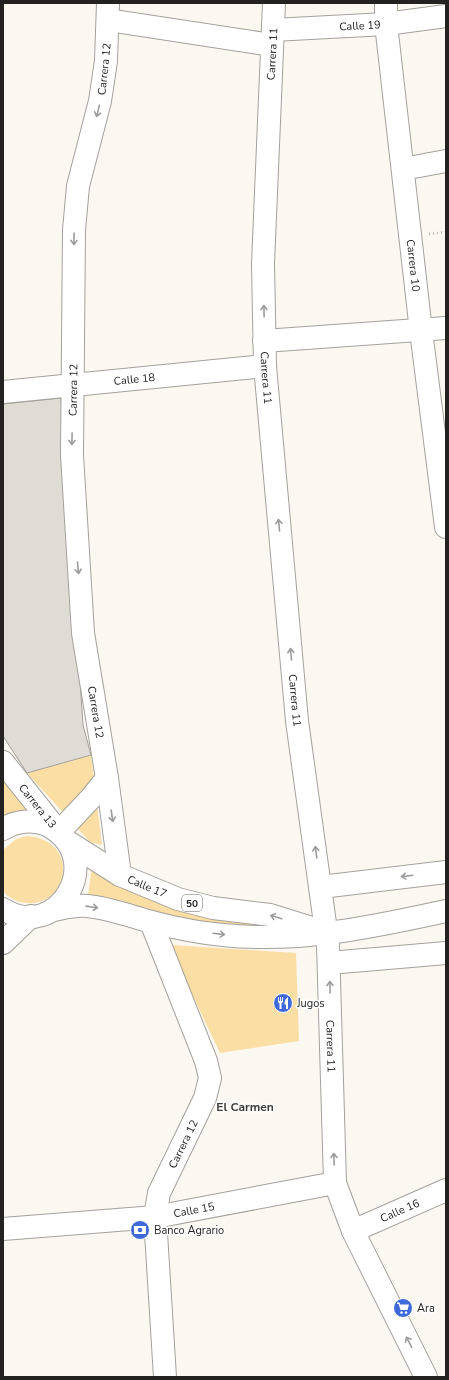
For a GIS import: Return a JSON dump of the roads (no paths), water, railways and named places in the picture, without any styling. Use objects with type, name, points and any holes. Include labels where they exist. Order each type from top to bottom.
[{"type":"main road","name":"Carrera 11","points":[[274,3],[263,264],[265,366],[298,721],[327,933],[335,1183],[354,1230],[426,1377]]},
{"type":"main road","name":"Calle 19","points":[[108,12],[272,37],[386,14],[446,16]]},
{"type":"main road","name":"Carrera 12","points":[[108,12],[106,61],[100,100],[78,186],[74,230],[72,462],[83,633],[107,778],[120,875]]},
{"type":"main road","name":"Carrera 10","points":[[386,14],[421,331],[446,527]]},
{"type":"main road","points":[[403,169],[446,161]]},
{"type":"main road","points":[[264,341],[421,331],[446,328]]},
{"type":"main road","name":"Calle 18","points":[[3,392],[265,366]]},
{"type":"main road","name":"Carrera 13","points":[[3,762],[62,835]]},
{"type":"main road","points":[[62,835],[107,778]]},
{"type":"main road","name":"50","points":[[3,829],[9,825],[25,821],[42,823],[62,835],[75,856],[76,871],[73,886],[65,899],[54,910],[43,914],[18,916],[3,909]]},
{"type":"main road","name":"Calle 17","points":[[62,835],[120,875],[178,899],[213,908],[270,915],[327,933]]},
{"type":"main road","points":[[321,887],[446,872]]},
{"type":"main road","name":"Calle 17","points":[[54,910],[85,906],[107,909],[151,922],[223,935],[273,938],[380,926],[446,910]]},
{"type":"main road","points":[[3,943],[31,916]]},
{"type":"main road","name":"Carrera 12","points":[[151,922],[206,1061],[210,1078],[205,1098],[159,1193],[156,1217],[165,1377]]},
{"type":"main road","points":[[329,963],[446,953]]},
{"type":"main road","name":"Calle 15","points":[[3,1230],[156,1217],[335,1183]]},
{"type":"main road","name":"Calle 16","points":[[354,1230],[446,1190]]},
{"type":"place","name":"Jugos","points":[[283,1003]]},
{"type":"place","name":"Banco Agrario","points":[[140,1230]]},
{"type":"place","name":"Ara","points":[[403,1308]]},
{"type":"district","name":"El Carmen","points":[[245,1107]]}]
